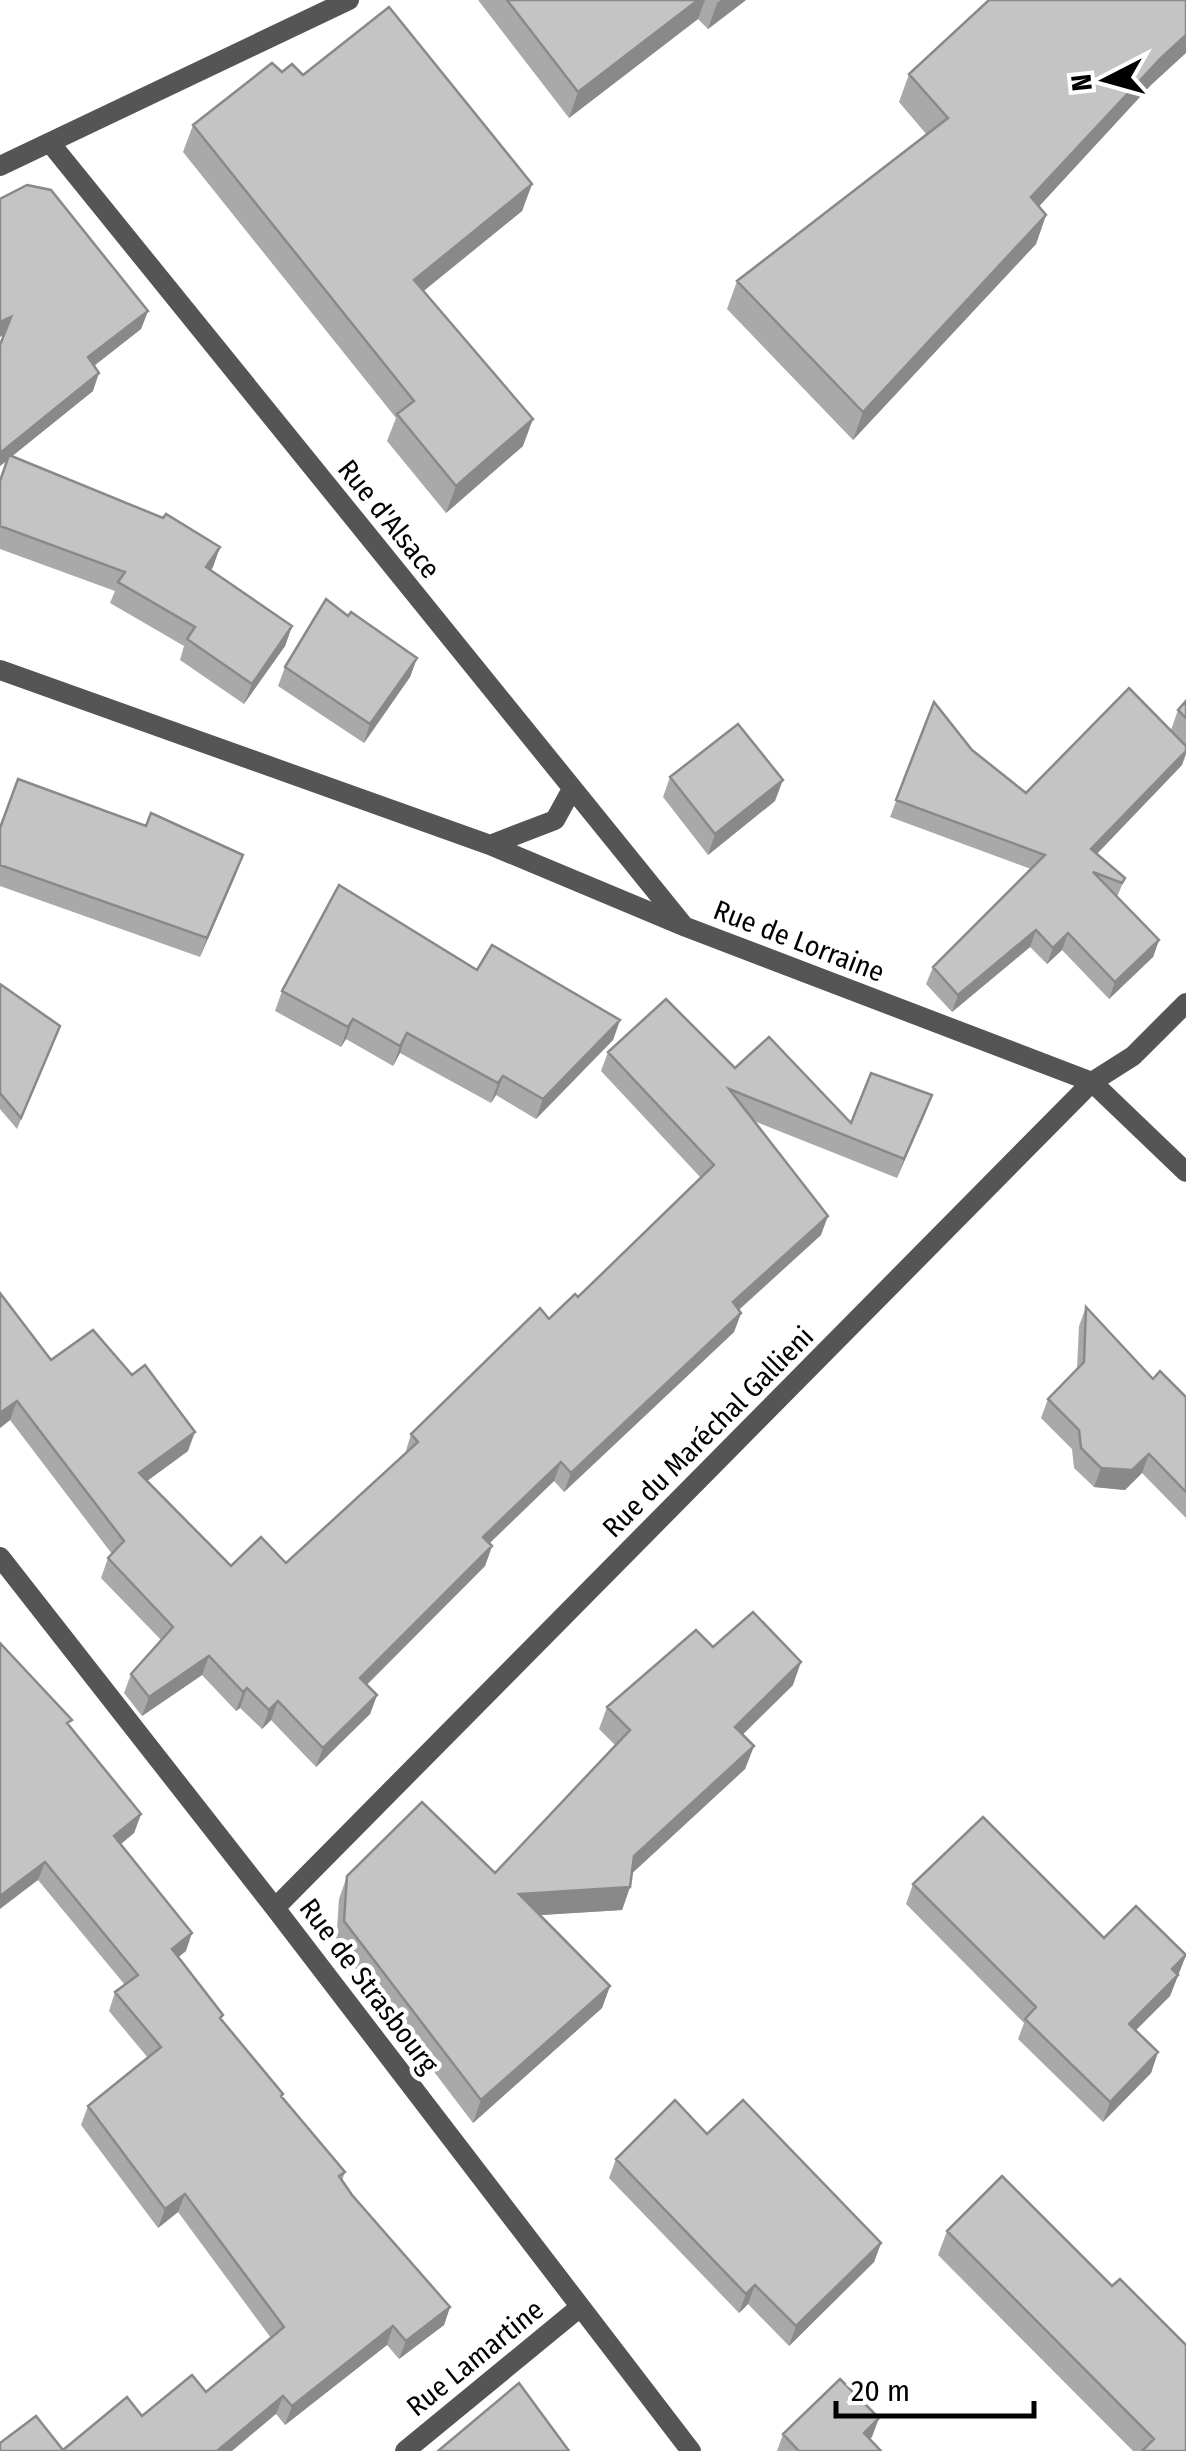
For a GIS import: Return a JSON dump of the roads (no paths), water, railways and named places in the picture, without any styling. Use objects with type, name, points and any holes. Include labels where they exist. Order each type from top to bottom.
[{"type":"street","points":[[1,162],[51,144],[348,0]]},
{"type":"street","name":"Rue d'Alsace","points":[[51,144],[686,927]]},
{"type":"street","name":"Rue de Lorraine","points":[[0,670],[490,846],[686,927],[1092,1082]]},
{"type":"street","points":[[490,846],[554,820],[572,788]]},
{"type":"street","name":"Rue du Maréchal Gallieni","points":[[275,1908],[1092,1082],[1132,1056],[1186,1004]]},
{"type":"street","points":[[1092,1082],[1186,1172]]},
{"type":"street","name":"Rue de Strasbourg","points":[[0,1558],[275,1908],[691,2451]]},
{"type":"street","name":"Rue Lamartine","points":[[405,2451],[579,2308]]}]
